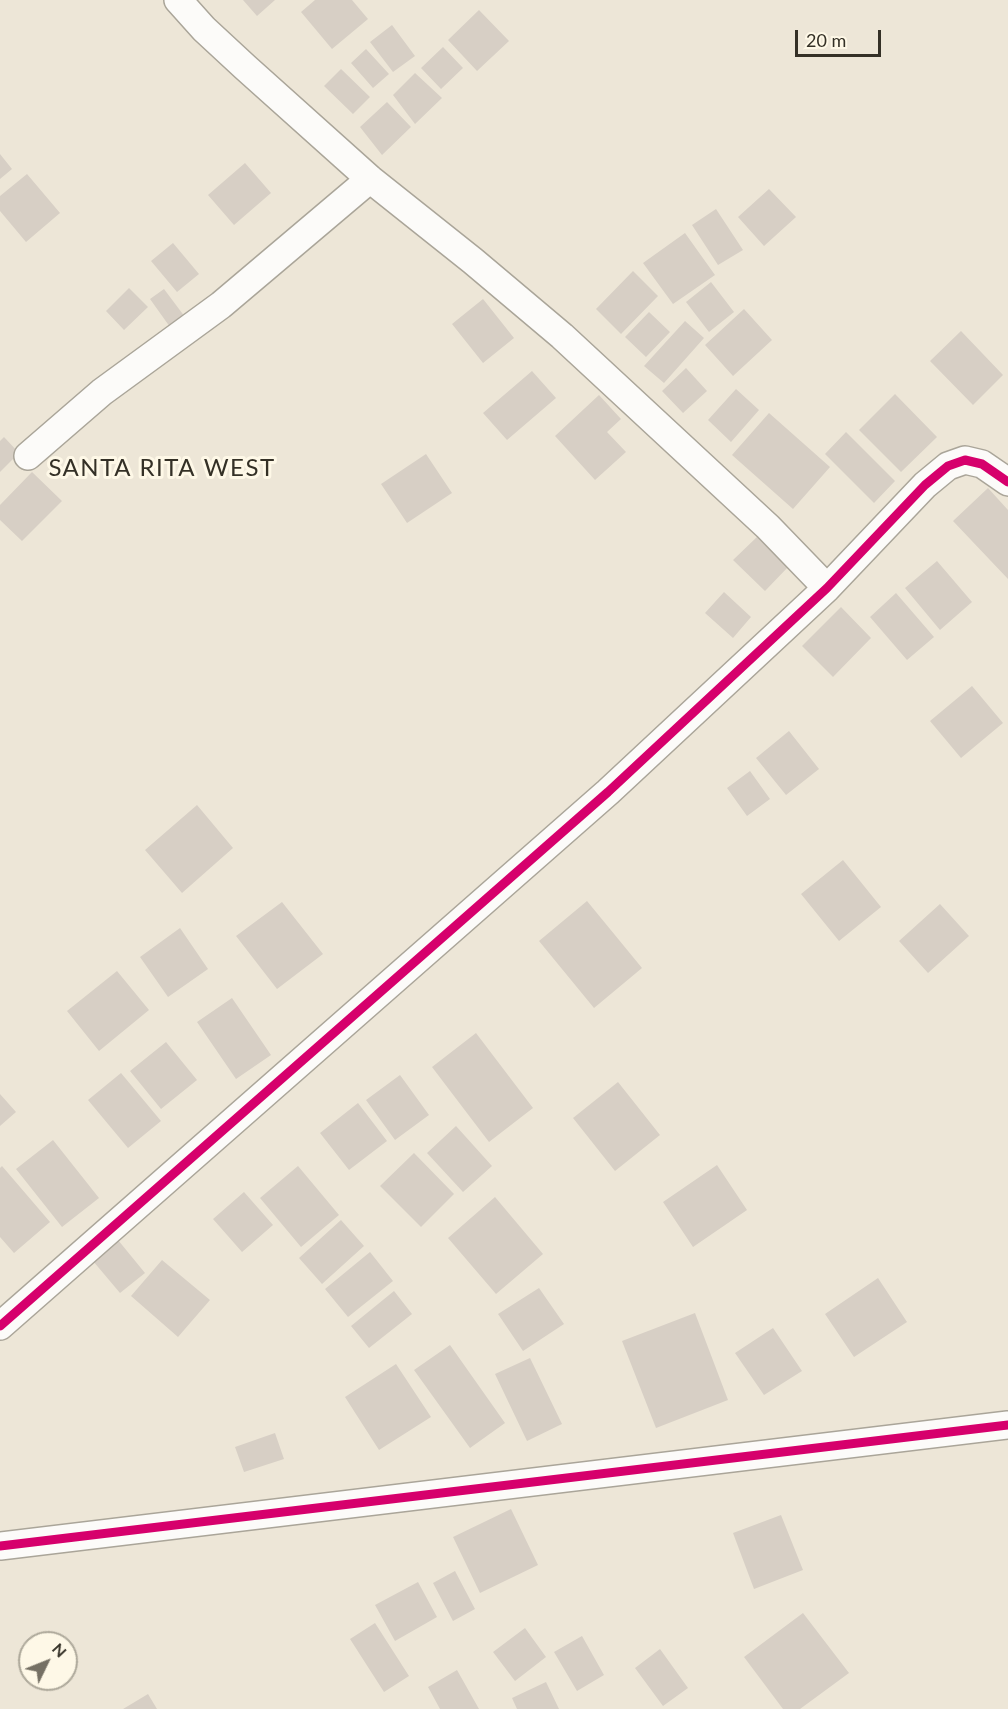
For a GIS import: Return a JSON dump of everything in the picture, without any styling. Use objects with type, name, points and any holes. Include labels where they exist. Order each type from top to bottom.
[{"type":"street","points":[[178,0],[204,29],[370,179],[562,336],[768,527],[827,588]]},
{"type":"street","points":[[28,456],[102,392],[221,305],[370,179]]},
{"type":"street","points":[[0,1326],[608,792],[827,588],[925,485],[948,465],[966,460],[982,464],[1008,482]]},
{"type":"street","points":[[0,1546],[1008,1425]]},
{"type":"building","points":[[243,0],[275,0],[257,16]]},
{"type":"building","points":[[315,0],[352,0],[368,19],[332,49],[301,12]]},
{"type":"building","points":[[479,10],[509,41],[477,71],[448,40]]},
{"type":"building","points":[[392,25],[415,56],[393,72],[370,42]]},
{"type":"building","points":[[443,47],[463,68],[441,89],[421,68]]},
{"type":"building","points":[[366,49],[389,74],[373,88],[351,63]]},
{"type":"building","points":[[341,69],[370,97],[353,114],[324,86]]},
{"type":"building","points":[[415,73],[442,98],[415,124],[393,95]]},
{"type":"building","points":[[387,102],[411,127],[382,155],[360,127]]},
{"type":"building","points":[[0,154],[12,169],[0,179]]},
{"type":"building","points":[[245,163],[271,193],[234,225],[208,195]]},
{"type":"building","points":[[27,174],[60,213],[26,242],[0,211],[0,196]]},
{"type":"building","points":[[769,189],[796,217],[764,246],[738,217]]},
{"type":"building","points":[[716,209],[743,250],[718,265],[692,225]]},
{"type":"building","points":[[685,233],[715,275],[673,304],[643,263]]},
{"type":"building","points":[[173,243],[199,274],[177,292],[151,261]]},
{"type":"building","points":[[633,271],[658,296],[621,334],[596,309]]},
{"type":"building","points":[[711,282],[734,312],[709,332],[686,302]]},
{"type":"building","points":[[129,288],[148,307],[124,330],[106,311]]},
{"type":"building","points":[[164,289],[185,317],[170,327],[150,299]]},
{"type":"building","points":[[483,299],[514,338],[483,363],[452,324]]},
{"type":"building","points":[[744,309],[772,340],[733,376],[705,345]]},
{"type":"building","points":[[649,312],[670,332],[646,357],[625,337]]},
{"type":"building","points":[[685,321],[704,338],[664,383],[644,366]]},
{"type":"building","points":[[961,331],[1003,375],[973,405],[930,361]]},
{"type":"building","points":[[686,368],[707,391],[683,413],[662,391]]},
{"type":"building","points":[[532,371],[556,398],[507,440],[483,413]]},
{"type":"building","points":[[736,389],[759,410],[731,442],[708,420]]},
{"type":"building","points":[[895,394],[937,437],[901,472],[859,430]]},
{"type":"building","points":[[599,395],[621,419],[607,432],[626,452],[595,480],[555,436]]},
{"type":"building","points":[[769,413],[830,467],[793,509],[732,455]]},
{"type":"building","points":[[846,432],[895,481],[874,503],[825,454]]},
{"type":"building","points":[[4,437],[19,453],[0,472],[0,441]]},
{"type":"building","points":[[426,454],[452,493],[407,523],[381,484]]},
{"type":"building","points":[[32,472],[62,501],[22,541],[0,520],[0,505]]},
{"type":"building","points":[[988,488],[1008,510],[1008,579],[953,521]]},
{"type":"building","points":[[758,536],[789,566],[765,591],[733,560]]},
{"type":"building","points":[[937,561],[972,602],[940,630],[905,588]]},
{"type":"building","points":[[724,592],[751,617],[733,638],[705,613]]},
{"type":"building","points":[[896,593],[934,637],[907,660],[870,617]]},
{"type":"building","points":[[841,607],[871,638],[833,677],[802,646]]},
{"type":"building","points":[[972,686],[1003,723],[961,758],[930,721]]},
{"type":"building","points":[[789,731],[819,769],[786,795],[756,758]]},
{"type":"building","points":[[750,771],[770,799],[747,816],[727,788]]},
{"type":"building","points":[[197,805],[233,848],[182,893],[145,850]]},
{"type":"building","points":[[843,860],[881,907],[839,941],[801,894]]},
{"type":"building","points":[[587,901],[642,968],[594,1008],[539,941]]},
{"type":"building","points":[[282,902],[323,954],[277,989],[236,936]]},
{"type":"building","points":[[940,904],[969,936],[928,973],[899,941]]},
{"type":"building","points":[[180,928],[208,969],[168,997],[140,957]]},
{"type":"building","points":[[117,971],[149,1010],[99,1051],[67,1011]]},
{"type":"building","points":[[232,998],[271,1055],[236,1079],[197,1022]]},
{"type":"building","points":[[476,1033],[533,1108],[489,1142],[432,1067]]},
{"type":"building","points":[[166,1042],[197,1080],[161,1109],[130,1071]]},
{"type":"building","points":[[121,1073],[161,1121],[128,1148],[88,1100]]},
{"type":"building","points":[[400,1075],[429,1115],[395,1140],[366,1100]]},
{"type":"building","points":[[618,1082],[660,1135],[615,1171],[573,1118]]},
{"type":"building","points":[[0,1094],[16,1112],[0,1126]]},
{"type":"building","points":[[358,1103],[387,1141],[349,1170],[320,1133]]},
{"type":"building","points":[[456,1126],[492,1166],[463,1192],[427,1153]]},
{"type":"building","points":[[53,1140],[99,1198],[62,1227],[16,1169]]},
{"type":"building","points":[[414,1153],[454,1194],[421,1227],[380,1186]]},
{"type":"building","points":[[717,1165],[747,1210],[693,1247],[663,1202]]},
{"type":"building","points":[[2,1166],[50,1222],[14,1253],[0,1237],[0,1168]]},
{"type":"building","points":[[298,1166],[339,1215],[301,1247],[260,1198]]},
{"type":"building","points":[[244,1192],[273,1225],[242,1252],[213,1219]]},
{"type":"building","points":[[495,1197],[543,1254],[496,1294],[448,1238]]},
{"type":"building","points":[[341,1220],[364,1246],[322,1284],[299,1258]]},
{"type":"building","points":[[118,1240],[145,1273],[120,1293],[93,1261]]},
{"type":"building","points":[[370,1252],[393,1281],[348,1317],[325,1289]]},
{"type":"building","points":[[162,1260],[210,1300],[178,1337],[131,1296]]},
{"type":"building","points":[[878,1278],[907,1322],[854,1357],[825,1314]]},
{"type":"building","points":[[539,1288],[564,1324],[523,1351],[498,1314]]},
{"type":"building","points":[[394,1291],[412,1314],[369,1348],[351,1326]]},
{"type":"building","points":[[695,1313],[728,1400],[656,1428],[622,1341]]},
{"type":"building","points":[[773,1328],[802,1371],[764,1395],[735,1353]]},
{"type":"building","points":[[450,1345],[505,1423],[470,1448],[414,1370]]},
{"type":"building","points":[[530,1358],[562,1424],[527,1441],[495,1374]]},
{"type":"building","points":[[396,1364],[431,1417],[379,1450],[345,1397]]},
{"type":"building","points":[[275,1433],[284,1459],[244,1472],[235,1447]]},
{"type":"building","points":[[511,1509],[538,1565],[480,1593],[453,1537]]},
{"type":"building","points":[[781,1515],[803,1570],[754,1589],[733,1533]]},
{"type":"building","points":[[455,1571],[475,1609],[453,1621],[433,1583]]},
{"type":"building","points":[[418,1582],[437,1617],[395,1641],[375,1605]]},
{"type":"building","points":[[803,1613],[849,1673],[800,1709],[783,1709],[744,1657]]},
{"type":"building","points":[[375,1623],[409,1676],[384,1692],[350,1639]]},
{"type":"building","points":[[525,1628],[546,1657],[515,1681],[493,1652]]},
{"type":"building","points":[[582,1636],[604,1675],[577,1691],[554,1652]]},
{"type":"building","points":[[660,1649],[688,1688],[663,1706],[635,1668]]},
{"type":"building","points":[[457,1670],[479,1709],[440,1709],[428,1687]]},
{"type":"building","points":[[546,1682],[559,1709],[517,1709],[512,1698]]},
{"type":"building","points":[[148,1694],[157,1709],[123,1709]]},
{"type":"cycle path","points":[[0,1326],[608,792],[827,588],[925,485],[948,466],[965,460],[982,464],[1008,482]]},
{"type":"cycle path","points":[[0,1546],[1008,1425]]},
{"type":"district","name":"SANTA RITA WEST","points":[[162,468]]}]
